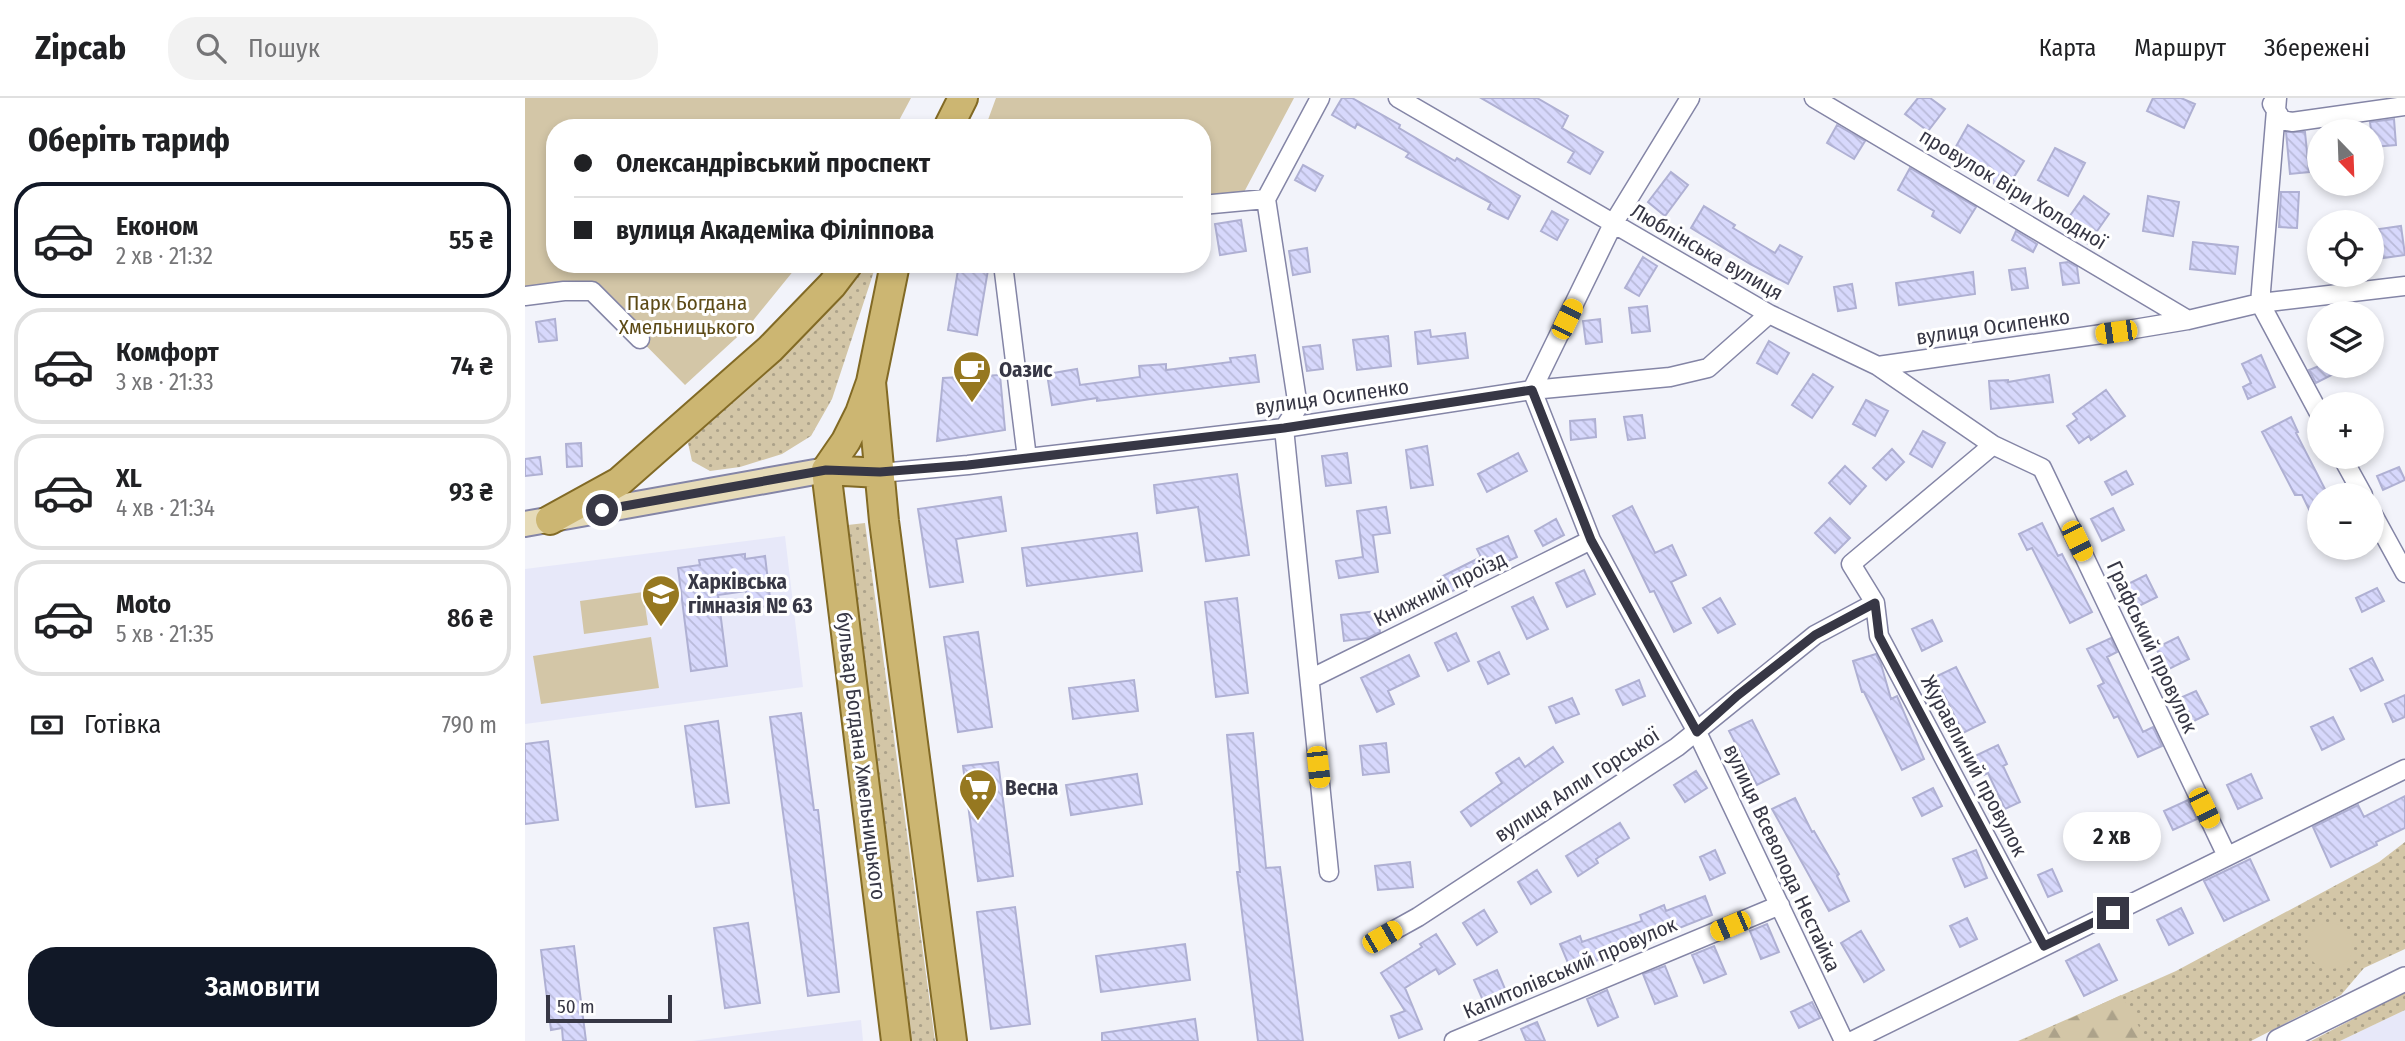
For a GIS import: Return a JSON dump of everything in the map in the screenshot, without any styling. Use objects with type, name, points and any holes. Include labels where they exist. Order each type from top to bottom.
[{"type":"main road","points":[[537,522],[619,482],[770,349],[841,273]]},
{"type":"main road","points":[[826,470],[846,441],[871,382],[893,273]]},
{"type":"main road","points":[[871,382],[884,522],[953,1041]]},
{"type":"main road","points":[[537,522],[826,470],[880,472]]},
{"type":"main road","name":"бульвар Богдана Хмельницького","points":[[826,470],[896,1041]]},
{"type":"street","points":[[1320,98],[1266,199],[1298,407],[1284,428],[1329,872]]},
{"type":"street","name":"Люблінська вулиця","points":[[1398,98],[1769,314],[1878,366],[1993,445]]},
{"type":"street","points":[[1532,390],[1613,224],[1690,98]]},
{"type":"street","name":"провулок Віри Холодної","points":[[1814,98],[2188,320]]},
{"type":"street","points":[[2273,101],[2282,120],[2291,122],[2405,106]]},
{"type":"street","points":[[2273,101],[2260,303],[2308,392]]},
{"type":"street","points":[[1211,204],[1266,199]]},
{"type":"street","points":[[1004,273],[1027,458]]},
{"type":"street","name":"вулиця Осипенко","points":[[1878,366],[2188,320],[2260,303],[2405,286]]},
{"type":"street","points":[[525,296],[592,291],[640,339]]},
{"type":"street","name":"вулиця Осипенко","points":[[880,472],[1284,428],[1532,390],[1670,377],[1708,368],[1769,314]]},
{"type":"street","name":"вулиця Всеволода Нестайка","points":[[1532,390],[1591,540],[1697,732],[1844,1041]]},
{"type":"street","points":[[1875,603],[1851,564],[1993,445]]},
{"type":"street","name":"Графський провулок","points":[[1993,445],[2042,468],[2227,856]]},
{"type":"street","points":[[2384,535],[2405,573]]},
{"type":"street","name":"Книжний проїзд","points":[[1310,679],[1591,540]]},
{"type":"street","name":"вулиця Алли Горської","points":[[1382,937],[1418,917],[1697,732],[1737,696],[1815,635],[1875,603]]},
{"type":"street","name":"Журавлиний провулок","points":[[1875,603],[1879,636],[2044,946]]},
{"type":"street","points":[[1853,1041],[2405,769]]},
{"type":"street","name":"Капитолівський провулок","points":[[1454,1041],[1780,905]]},
{"type":"street","points":[[2279,1041],[2405,979]]},
{"type":"shaded area","name":"Харківська гімназія № 63","points":[[785,536],[803,687],[525,724],[525,569]]},
{"type":"shaded area","points":[[2405,1010],[2405,1041],[2340,1041]]},
{"type":"shaded area","points":[[861,1020],[863,1041],[692,1041]]},
{"type":"green space","name":"Парк Богдана Хмельницького","points":[[525,98],[911,98],[900,119],[546,119],[546,273],[792,273],[747,328],[685,385],[592,291],[525,300]]},
{"type":"green space","points":[[996,98],[1294,98],[1242,196],[1211,198],[1211,119],[988,119]]},
{"type":"green space","points":[[859,273],[873,273],[832,399],[811,436],[782,454],[740,467],[710,471],[692,461],[688,443],[696,430]]},
{"type":"green space","points":[[865,523],[935,1041],[905,1041],[839,526]]},
{"type":"green space","points":[[643,592],[648,625],[584,634],[580,601]]},
{"type":"green space","points":[[651,637],[659,688],[541,704],[533,656]]},
{"type":"green space","points":[[2405,842],[2405,949],[2364,968],[2341,995],[2251,1041],[2018,1041],[2176,971],[2379,862]]},
{"type":"green space","points":[[2330,923],[2346,930],[2353,946],[2346,962],[2330,969],[2314,962],[2307,946],[2314,930]]},
{"type":"green space","points":[[2405,992],[2405,1010],[2340,1041],[2311,1041]]},
{"type":"green space","points":[[2121,995],[2147,1041],[2022,1041]]},
{"type":"building","points":[[1342,98],[1352,98],[1455,161],[1457,158],[1520,196],[1508,219],[1488,209],[1491,203],[1406,157],[1409,153],[1357,124],[1355,128],[1332,115]]},
{"type":"building","points":[[1481,98],[1537,98],[1568,116],[1562,128],[1603,152],[1590,174],[1568,162],[1574,152]]},
{"type":"building","points":[[1918,98],[1930,98],[1945,109],[1928,131],[1905,114]]},
{"type":"building","points":[[2153,98],[2181,98],[2195,104],[2184,128],[2147,111]]},
{"type":"building","points":[[2394,119],[2396,145],[2384,146],[2384,120]]},
{"type":"building","points":[[1837,125],[1865,141],[1854,159],[1827,143]]},
{"type":"building","points":[[1968,125],[2024,161],[2005,191],[1981,175],[1986,168],[1954,150]]},
{"type":"building","points":[[2286,132],[2305,132],[2307,172],[2290,174]]},
{"type":"building","points":[[2055,148],[2085,163],[2068,196],[2038,180]]},
{"type":"building","points":[[1303,165],[1323,176],[1315,191],[1295,180]]},
{"type":"building","points":[[1910,168],[1976,207],[1960,233],[1932,216],[1934,211],[1898,190]]},
{"type":"building","points":[[1671,172],[1688,185],[1665,216],[1648,202]]},
{"type":"building","points":[[2281,192],[2299,192],[2297,228],[2279,227]]},
{"type":"building","points":[[2084,196],[2109,214],[2088,244],[2062,227]]},
{"type":"building","points":[[2148,196],[2179,202],[2173,236],[2143,231]]},
{"type":"building","points":[[1704,206],[1735,225],[1733,228],[1775,253],[1780,245],[1802,257],[1788,284],[1691,228]]},
{"type":"building","points":[[1552,211],[1568,220],[1557,240],[1541,231]]},
{"type":"building","points":[[1241,220],[1246,251],[1220,255],[1215,224]]},
{"type":"building","points":[[2401,226],[2405,255],[2384,258],[2384,228]]},
{"type":"building","points":[[2016,231],[2037,244],[2033,252],[2012,240]]},
{"type":"building","points":[[2193,242],[2238,247],[2235,274],[2190,269]]},
{"type":"building","points":[[1307,248],[1310,272],[1293,275],[1289,251]]},
{"type":"building","points":[[1643,257],[1657,266],[1639,296],[1625,288]]},
{"type":"building","points":[[2068,262],[2077,267],[2079,283],[2063,285],[2060,263]]},
{"type":"building","points":[[2025,268],[2028,288],[2012,290],[2009,270]]},
{"type":"building","points":[[1973,272],[1975,294],[1899,305],[1896,283]]},
{"type":"building","points":[[958,273],[987,273],[977,335],[948,330]]},
{"type":"building","points":[[1852,284],[1856,308],[1838,311],[1834,287]]},
{"type":"building","points":[[1647,306],[1650,331],[1632,333],[1629,308]]},
{"type":"building","points":[[555,319],[557,340],[539,342],[536,322]]},
{"type":"building","points":[[1600,319],[1602,342],[1586,344],[1583,321]]},
{"type":"building","points":[[1430,330],[1431,337],[1465,333],[1468,358],[1418,364],[1415,332]]},
{"type":"building","points":[[1388,336],[1391,366],[1357,370],[1353,340]]},
{"type":"building","points":[[1769,341],[1789,353],[1777,374],[1757,363]]},
{"type":"building","points":[[1320,345],[1323,369],[1307,371],[1303,347]]},
{"type":"building","points":[[1255,355],[1259,382],[1052,405],[1047,374],[1077,369],[1080,385],[1140,377],[1139,366],[1166,364],[1166,370],[1231,362],[1230,358]]},
{"type":"building","points":[[2261,355],[2275,387],[2248,399],[2243,387],[2251,383],[2242,364]]},
{"type":"building","points":[[1813,374],[1833,387],[1812,418],[1792,405]]},
{"type":"building","name":"Оазис","points":[[1000,375],[1005,430],[937,441],[943,378]]},
{"type":"building","points":[[2049,375],[2053,402],[1991,409],[1989,381],[2008,382]]},
{"type":"building","points":[[2313,378],[2326,378],[2316,383]]},
{"type":"building","points":[[2106,390],[2125,416],[2091,440],[2089,436],[2079,443],[2067,426],[2077,419],[2073,414]]},
{"type":"building","points":[[1866,400],[1888,411],[1875,436],[1853,424]]},
{"type":"building","points":[[1642,415],[1645,438],[1628,440],[1624,417]]},
{"type":"building","points":[[2291,417],[2307,454],[2307,469],[2315,469],[2322,483],[2307,483],[2307,505],[2302,495],[2295,495],[2262,432]]},
{"type":"building","points":[[1595,419],[1596,437],[1571,440],[1570,421]]},
{"type":"building","points":[[1923,431],[1945,443],[1932,467],[1910,454]]},
{"type":"building","points":[[581,443],[582,466],[567,467],[566,444]]},
{"type":"building","points":[[1427,446],[1433,485],[1411,488],[1406,450]]},
{"type":"building","points":[[1892,449],[1904,462],[1886,480],[1873,468]]},
{"type":"building","points":[[1347,453],[1351,483],[1326,486],[1322,456]]},
{"type":"building","points":[[1518,453],[1527,471],[1487,492],[1478,474]]},
{"type":"building","points":[[540,457],[542,474],[525,476],[525,459]]},
{"type":"building","points":[[1845,466],[1866,486],[1850,504],[1829,483]]},
{"type":"building","points":[[2399,467],[2405,480],[2384,490],[2384,483],[2380,483],[2377,476]]},
{"type":"building","points":[[2126,471],[2133,484],[2112,495],[2105,482]]},
{"type":"building","points":[[1237,474],[1249,555],[1206,561],[1198,507],[1157,513],[1154,485]]},
{"type":"building","points":[[1001,497],[1006,531],[956,539],[963,582],[930,587],[918,509]]},
{"type":"building","points":[[1632,506],[1655,553],[1672,545],[1686,575],[1671,582],[1691,623],[1674,632],[1654,591],[1650,592],[1613,516]]},
{"type":"building","points":[[1386,507],[1390,533],[1373,535],[1378,572],[1339,578],[1336,561],[1363,557],[1357,511]]},
{"type":"building","points":[[2113,508],[2124,530],[2102,541],[2091,519]]},
{"type":"building","points":[[1830,518],[1850,538],[1835,553],[1815,533]]},
{"type":"building","points":[[1556,519],[1564,535],[1543,546],[1535,531]]},
{"type":"building","points":[[2042,523],[2058,556],[2062,554],[2092,612],[2070,623],[2032,548],[2027,550],[2019,534]]},
{"type":"building","points":[[1137,533],[1142,571],[1027,586],[1022,548]]},
{"type":"building","points":[[1508,536],[1517,557],[1469,579],[1470,582],[1445,595],[1437,579],[1481,557],[1477,549]]},
{"type":"building","points":[[745,554],[745,559],[765,556],[771,606],[749,608],[746,591],[718,595],[727,666],[691,671],[678,568],[700,565],[699,560]]},
{"type":"building","points":[[1584,570],[1595,594],[1567,607],[1556,583]]},
{"type":"building","points":[[2146,575],[2157,597],[2135,608],[2124,586]]},
{"type":"building","points":[[2377,588],[2384,601],[2362,612],[2356,598]]},
{"type":"building","points":[[1533,597],[1548,629],[1527,639],[1512,607]]},
{"type":"building","points":[[1237,598],[1248,693],[1216,697],[1205,602]]},
{"type":"building","points":[[1720,598],[1735,624],[1718,633],[1703,608]]},
{"type":"building","points":[[1377,611],[1380,632],[1368,638],[1344,641],[1341,615]]},
{"type":"building","points":[[1932,620],[1942,641],[1922,651],[1912,629]]},
{"type":"building","points":[[978,632],[992,727],[958,732],[944,637]]},
{"type":"building","points":[[1456,633],[1469,661],[1448,671],[1435,643]]},
{"type":"building","points":[[2178,637],[2189,659],[2167,670],[2156,648]]},
{"type":"building","points":[[2111,638],[2117,652],[2107,657],[2143,732],[2153,727],[2162,746],[2138,757],[2118,716],[2114,718],[2098,686],[2104,683],[2087,649]]},
{"type":"building","points":[[1499,652],[1509,674],[1488,684],[1478,662]]},
{"type":"building","points":[[1876,654],[1891,699],[1897,696],[1924,759],[1902,770],[1862,692],[1853,661]]},
{"type":"building","points":[[1409,655],[1419,676],[1388,691],[1394,704],[1377,712],[1361,678]]},
{"type":"building","points":[[2372,658],[2383,680],[2361,691],[2350,669]]},
{"type":"building","points":[[1956,667],[1985,722],[1963,733],[1935,677]]},
{"type":"building","points":[[1134,680],[1138,711],[1073,719],[1069,688]]},
{"type":"building","points":[[1639,680],[1645,696],[1623,705],[1616,690]]},
{"type":"building","points":[[2196,691],[2208,714],[2192,722],[2180,698]]},
{"type":"building","points":[[2405,695],[2405,717],[2393,722],[2385,704]]},
{"type":"building","points":[[1572,698],[1579,714],[1556,723],[1549,707]]},
{"type":"building","points":[[801,713],[814,810],[818,810],[839,992],[808,996],[770,717]]},
{"type":"building","points":[[2333,717],[2344,739],[2322,750],[2311,727]]},
{"type":"building","points":[[1752,720],[1779,774],[1757,785],[1729,731]]},
{"type":"building","points":[[718,721],[729,803],[696,807],[685,726]]},
{"type":"building","points":[[1253,733],[1266,868],[1280,867],[1303,1041],[1258,1041],[1237,872],[1240,872],[1227,735]]},
{"type":"building","points":[[548,741],[558,820],[525,824],[525,744]]},
{"type":"building","points":[[1386,743],[1389,772],[1363,775],[1360,746]]},
{"type":"building","points":[[1998,745],[2007,764],[2003,766],[2020,802],[2005,809],[1988,773],[1984,775],[1975,756]]},
{"type":"building","points":[[1553,747],[1563,762],[1471,826],[1461,812],[1502,783],[1496,773],[1519,758],[1525,767]]},
{"type":"building","points":[[998,762],[1013,876],[978,881],[963,766]]},
{"type":"building","points":[[1696,771],[1707,788],[1685,802],[1674,785]]},
{"type":"building","points":[[1137,774],[1142,804],[1071,815],[1066,785]]},
{"type":"building","points":[[2251,774],[2262,798],[2238,809],[2227,785]]},
{"type":"building","points":[[1933,788],[1942,806],[1922,816],[1913,798]]},
{"type":"building","points":[[2405,796],[2405,828],[2331,867],[2313,827],[2358,805],[2364,817]]},
{"type":"building","points":[[1795,798],[1812,832],[1814,831],[1839,874],[1837,876],[1849,901],[1829,911],[1772,809]]},
{"type":"building","points":[[2188,800],[2197,819],[2173,830],[2164,811]]},
{"type":"building","points":[[1620,823],[1629,838],[1596,859],[1598,863],[1578,876],[1566,856]]},
{"type":"building","points":[[1715,850],[1725,873],[1710,880],[1700,857]]},
{"type":"building","points":[[1976,850],[1987,878],[1965,887],[1953,859]]},
{"type":"building","points":[[2250,859],[2269,900],[2224,921],[2204,881]]},
{"type":"building","points":[[1410,862],[1413,887],[1378,890],[1375,866]]},
{"type":"building","points":[[2052,869],[2062,891],[2048,897],[2038,875]]},
{"type":"building","points":[[1537,870],[1551,892],[1531,904],[1518,882]]},
{"type":"building","points":[[1705,896],[1712,915],[1571,970],[1560,944],[1580,936],[1582,942],[1642,921],[1640,915],[1664,905],[1666,911]]},
{"type":"building","points":[[1015,907],[1030,1024],[991,1029],[977,912]]},
{"type":"building","points":[[2181,908],[2193,933],[2169,945],[2157,920]]},
{"type":"building","points":[[1484,910],[1497,932],[1477,945],[1463,923]]},
{"type":"building","points":[[1967,918],[1977,939],[1960,947],[1950,926]]},
{"type":"building","points":[[748,923],[760,1003],[725,1008],[714,928]]},
{"type":"building","points":[[1767,924],[1779,952],[1761,959],[1750,931]]},
{"type":"building","points":[[1861,931],[1884,970],[1864,982],[1841,943]]},
{"type":"building","points":[[1436,934],[1455,964],[1439,974],[1436,969],[1405,988],[1422,1029],[1399,1038],[1391,1016],[1405,1011],[1381,973],[1422,947],[1420,944]]},
{"type":"building","points":[[1185,944],[1190,980],[1101,992],[1096,956]]},
{"type":"building","points":[[2099,944],[2117,980],[2084,996],[2066,961]]},
{"type":"building","points":[[574,946],[586,1041],[563,1041],[562,1028],[551,1030],[541,950]]},
{"type":"building","points":[[1714,946],[1726,974],[1704,983],[1692,955]]},
{"type":"building","points":[[1665,966],[1677,996],[1655,1004],[1643,974]]},
{"type":"building","points":[[1497,970],[1508,996],[1485,1005],[1474,980]]},
{"type":"building","points":[[1607,990],[1618,1017],[1598,1026],[1587,999]]},
{"type":"building","points":[[1812,1002],[1820,1018],[1799,1028],[1791,1012]]},
{"type":"building","points":[[1195,1019],[1198,1041],[1102,1041],[1102,1033]]},
{"type":"building","points":[[1537,1022],[1545,1041],[1526,1041],[1521,1029]]},
{"type":"place","name":"Оазис","points":[[972,404]]},
{"type":"place","name":"Харківська гімназія № 63","points":[[661,628]]},
{"type":"place","name":"Весна","points":[[978,822]]},
{"type":"route","points":[[602,510],[826,470],[880,472],[968,465],[1284,428],[1532,390],[1591,540],[1697,732],[1737,696],[1815,635],[1875,603],[1879,636],[2044,946],[2113,913]]}]
